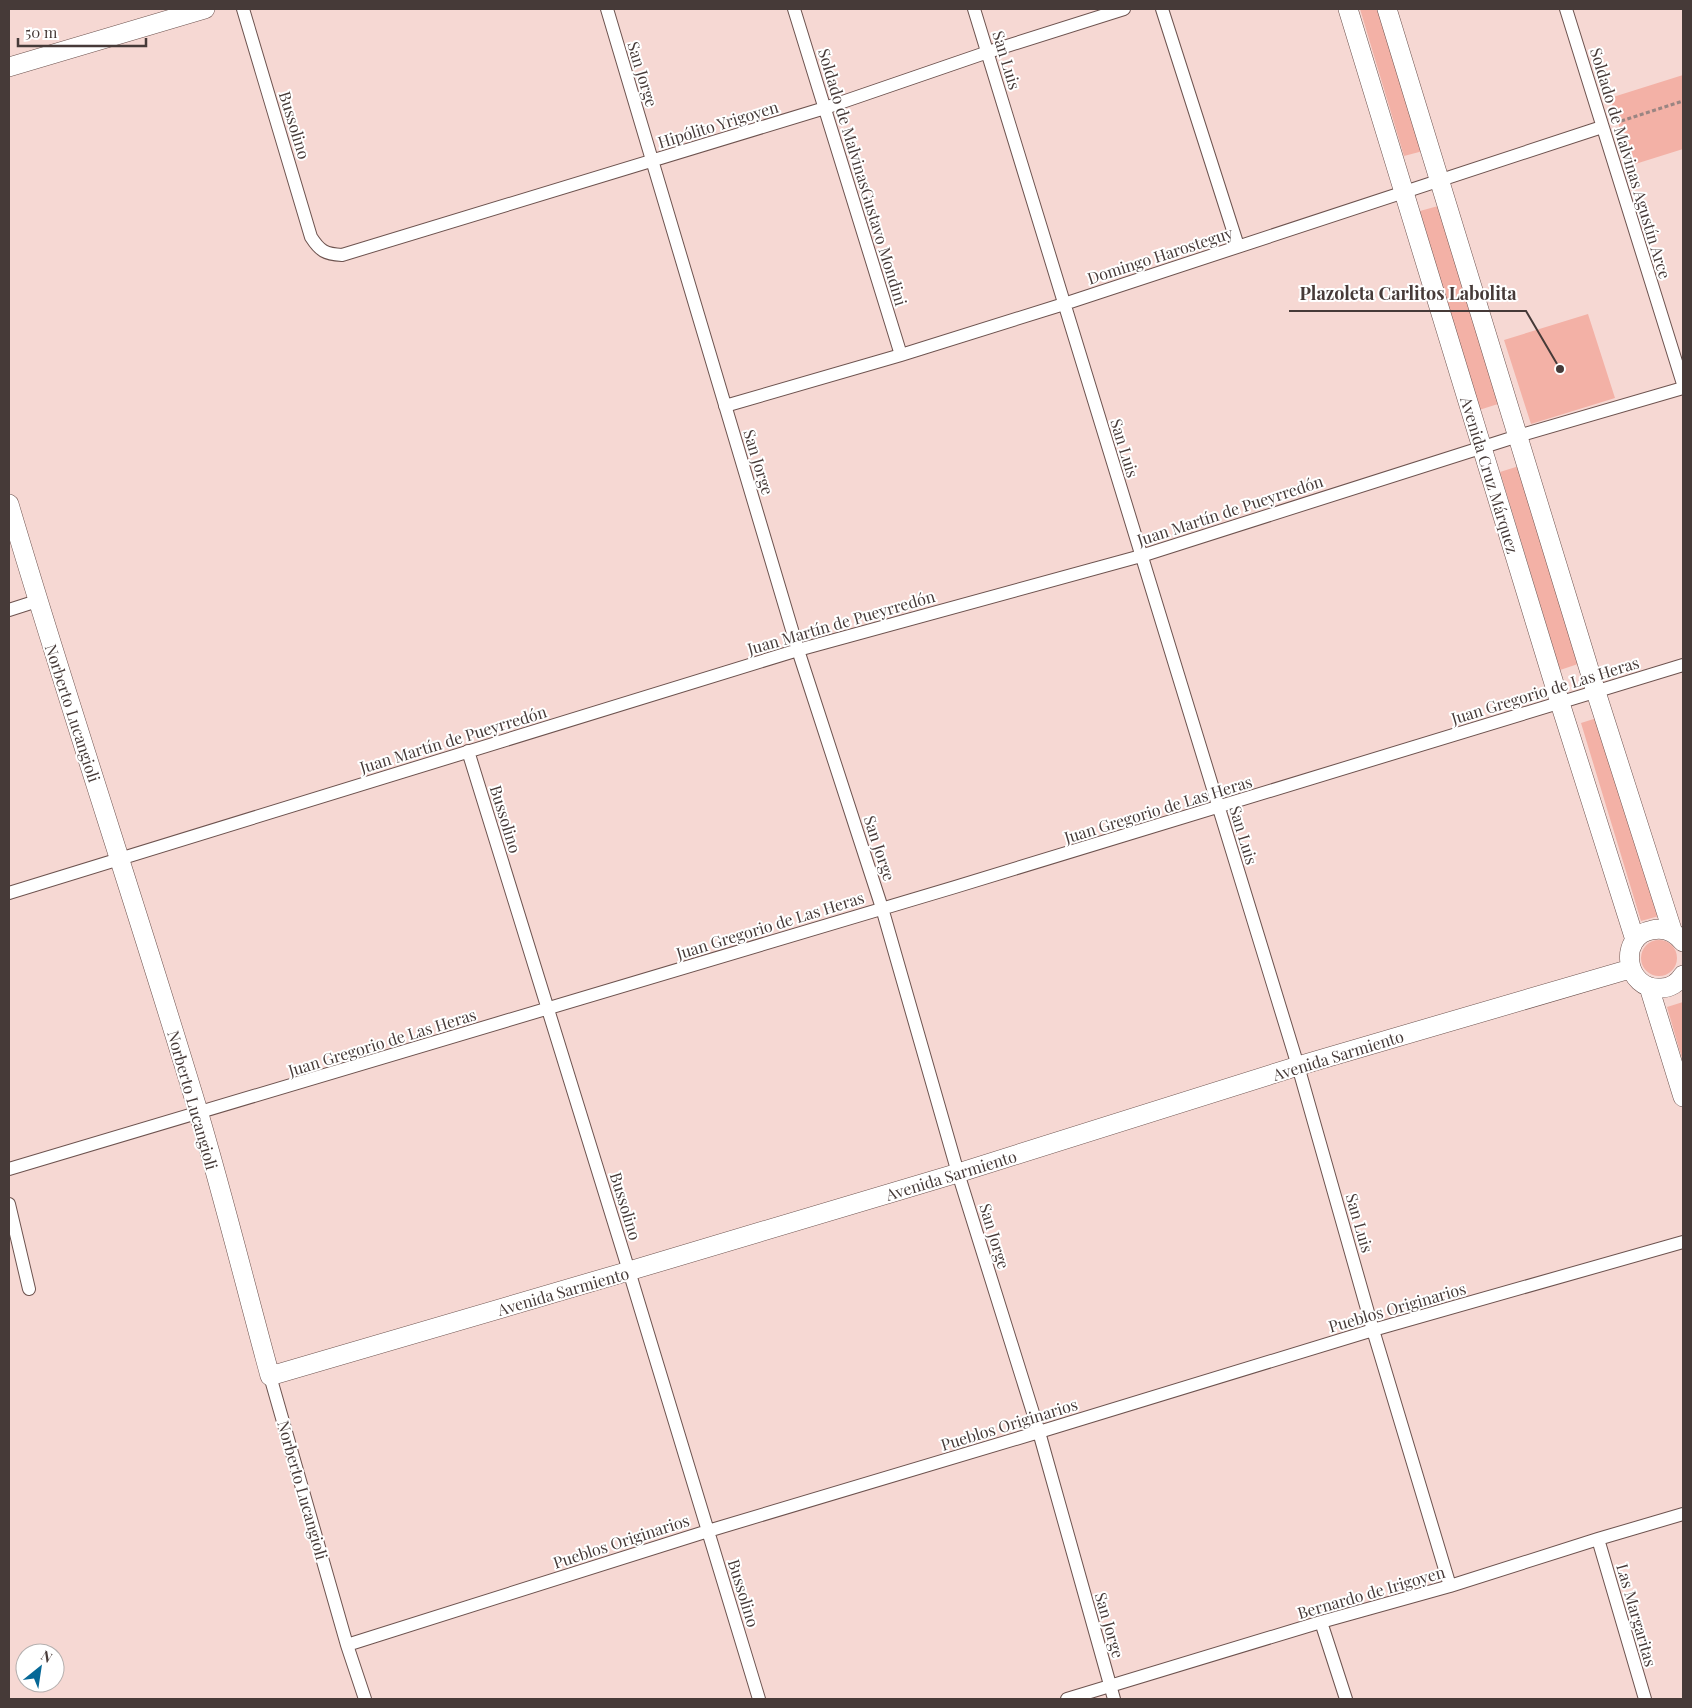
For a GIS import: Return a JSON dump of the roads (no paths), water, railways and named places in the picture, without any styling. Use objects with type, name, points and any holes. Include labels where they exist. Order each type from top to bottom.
[{"type":"street","points":[[9,67],[206,9]]},
{"type":"street","name":"Bussolino","points":[[243,9],[311,237],[319,250]]},
{"type":"street","name":"San Jorge","points":[[607,9],[798,650],[882,908],[958,1173],[1039,1432],[1114,1699]]},
{"type":"street","name":"Soldado de MalvinasGustavo Mondini","points":[[794,9],[901,355]]},
{"type":"street","name":"San Luis","points":[[974,9],[1298,1066],[1373,1330],[1450,1586]]},
{"type":"street","name":"Hipólito Yrigoyen","points":[[319,250],[331,255],[342,255],[825,108],[988,52],[1124,9]]},
{"type":"street","points":[[1162,9],[1238,246]]},
{"type":"street","name":"Avenida Cruz Márquez","points":[[1348,9],[1634,940]]},
{"type":"street","points":[[1387,9],[1596,692],[1678,937]]},
{"type":"street","name":"Soldado de Malvinas Agustín Arce","points":[[1566,9],[1683,386]]},
{"type":"street","name":"Domingo Harosteguy","points":[[725,406],[901,355],[1064,304],[1602,127]]},
{"type":"street","name":"Juan Martín de Pueyrredón","points":[[9,893],[798,650],[1141,556],[1518,436],[1683,386]]},
{"type":"street","name":"Norberto Lucangioli","points":[[9,504],[199,1113],[270,1376],[347,1645],[365,1699]]},
{"type":"street","points":[[9,610],[38,601]]},
{"type":"street","name":"Juan Gregorio de Las Heras","points":[[9,1169],[548,1010],[1219,808],[1683,665]]},
{"type":"street","name":"Bussolino","points":[[468,751],[759,1699]]},
{"type":"street","points":[[1678,937],[1665,929],[1648,930],[1641,934],[1634,940],[1629,954],[1630,969],[1636,978],[1650,987],[1666,988],[1674,984],[1683,975]]},
{"type":"street","name":"Avenida Sarmiento","points":[[270,1376],[629,1272],[958,1173],[1298,1066],[1630,969]]},
{"type":"street","points":[[1650,987],[1683,1097]]},
{"type":"street","points":[[9,1204],[29,1290]]},
{"type":"street","name":"Pueblos Originarios","points":[[347,1645],[708,1531],[1373,1330],[1683,1242]]},
{"type":"street","name":"Bernardo de Irigoyen","points":[[1067,1699],[1321,1622],[1450,1586],[1683,1514]]},
{"type":"street","name":"Las Margaritas","points":[[1598,1539],[1645,1699]]},
{"type":"street","points":[[1321,1622],[1346,1699]]},
{"type":"place","name":"Plazoleta Carlitos Labolita","points":[[1560,369]]}]
